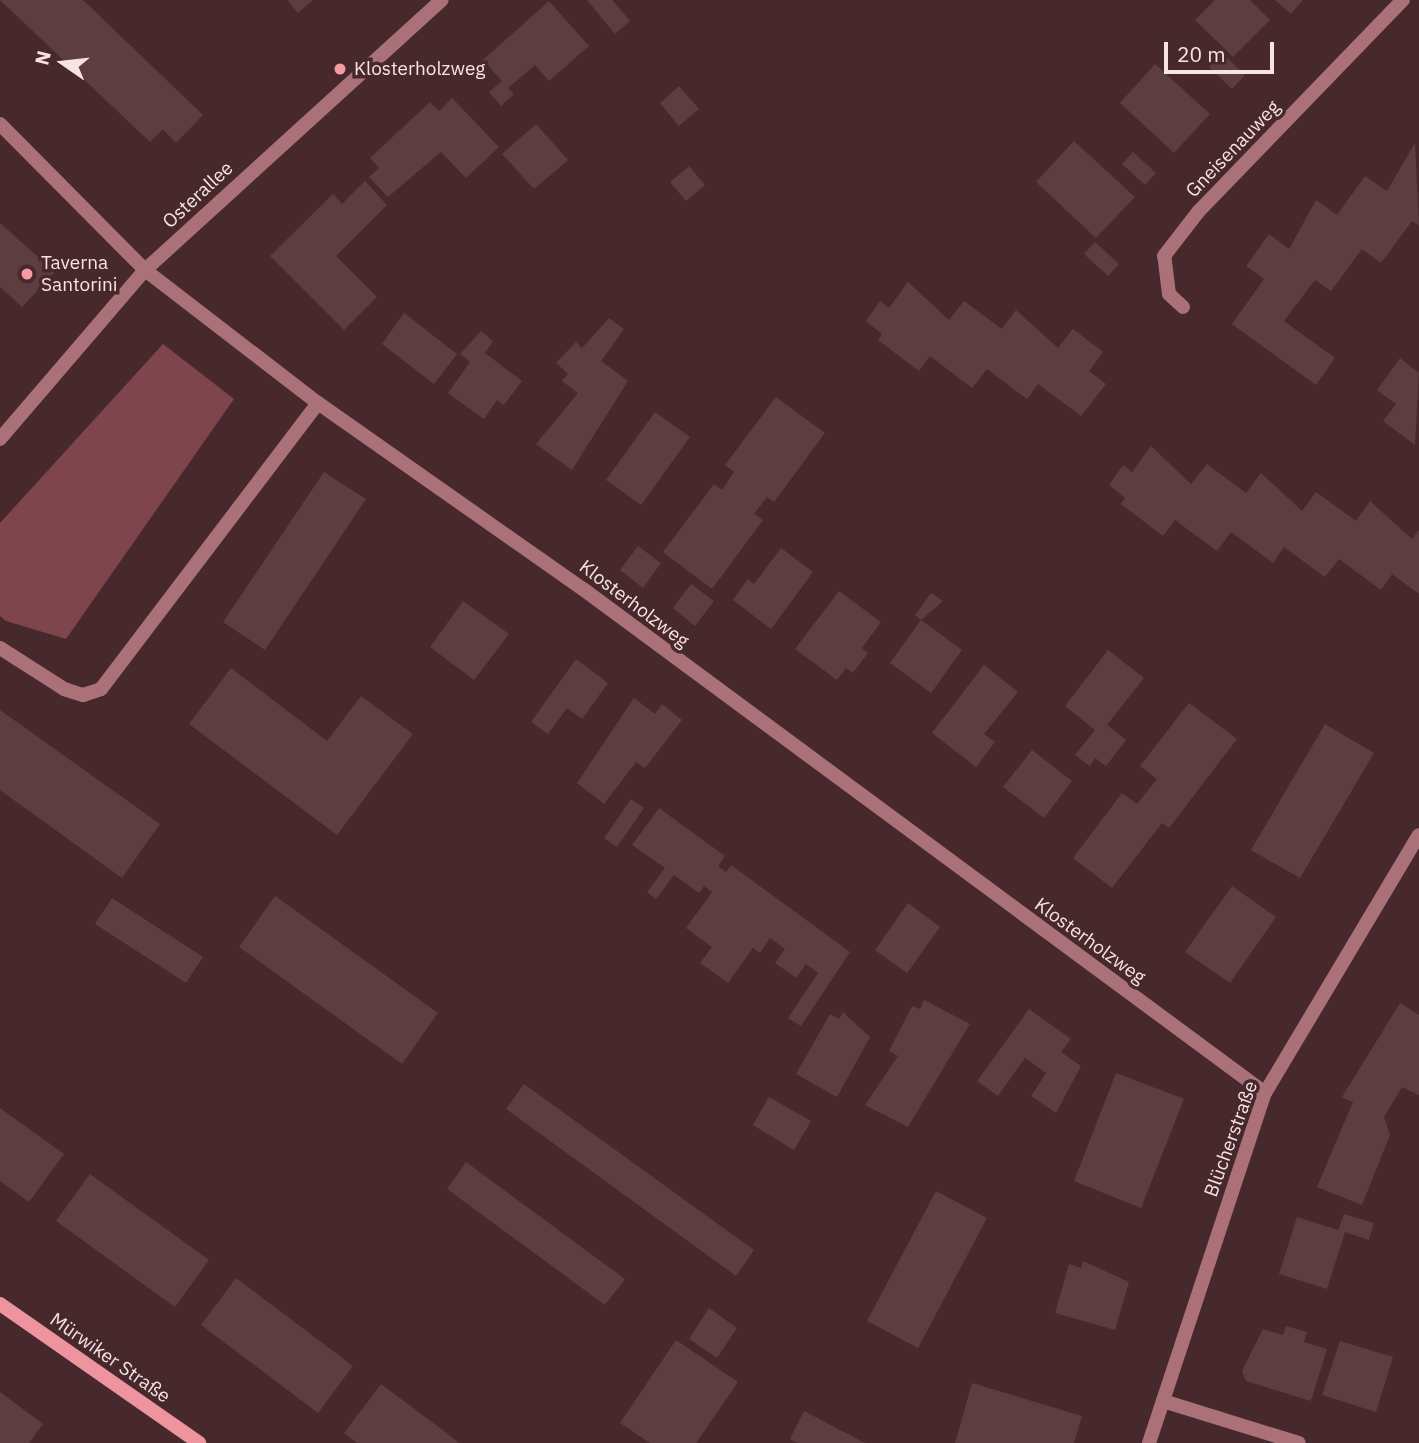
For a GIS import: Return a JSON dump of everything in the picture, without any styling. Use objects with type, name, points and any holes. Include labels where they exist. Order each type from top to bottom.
[{"type":"main road","name":"Mürwiker Straße","points":[[0,1304],[199,1443]]},
{"type":"street","name":"Osterallee","points":[[0,439],[145,270],[442,0]]},
{"type":"street","name":"Gneisenauweg","points":[[1183,307],[1169,294],[1164,256],[1198,212],[1404,0]]},
{"type":"street","name":"Klosterholzweg","points":[[0,124],[145,270],[318,403],[471,510],[1265,1093]]},
{"type":"street","points":[[0,648],[64,689],[83,695],[101,689],[318,403]]},
{"type":"street","name":"Blücherstraße","points":[[1149,1443],[1265,1093],[1419,835]]},
{"type":"street","points":[[1163,1401],[1299,1443]]},
{"type":"shaded area","points":[[163,344],[234,399],[66,639],[6,621],[0,616],[0,523]]},
{"type":"building","points":[[0,0],[83,0],[203,115],[176,143],[163,129],[150,142]]},
{"type":"building","points":[[287,0],[313,0],[298,13]]},
{"type":"building","points":[[587,0],[612,0],[630,21],[615,34]]},
{"type":"building","points":[[1215,0],[1250,0],[1270,20],[1233,57],[1195,20]]},
{"type":"building","points":[[1275,0],[1303,0],[1291,14]]},
{"type":"building","points":[[549,1],[589,46],[549,81],[535,65],[508,88],[514,94],[501,106],[489,92],[502,81],[483,60]]},
{"type":"building","points":[[1222,53],[1245,75],[1232,89],[1209,67]]},
{"type":"building","points":[[1155,64],[1210,114],[1174,153],[1120,103]]},
{"type":"building","points":[[679,86],[699,109],[679,126],[660,103]]},
{"type":"building","points":[[452,98],[499,147],[466,178],[441,152],[388,197],[369,177],[379,168],[370,158],[430,102],[439,111]]},
{"type":"building","points":[[536,124],[568,160],[534,189],[502,154]]},
{"type":"building","points":[[1074,141],[1135,197],[1096,238],[1036,182]]},
{"type":"building","points":[[1415,143],[1419,226],[1412,221],[1381,263],[1362,249],[1331,291],[1315,280],[1284,321],[1335,358],[1316,385],[1232,324],[1264,279],[1246,266],[1269,234],[1289,249],[1316,200],[1337,215],[1365,176],[1387,191]]},
{"type":"building","points":[[1133,152],[1156,173],[1145,185],[1122,164]]},
{"type":"building","points":[[689,166],[705,185],[686,201],[670,182]]},
{"type":"building","points":[[365,181],[387,205],[336,256],[377,297],[344,330],[270,256],[333,194],[342,204]]},
{"type":"building","points":[[0,223],[55,272],[22,307],[0,287]]},
{"type":"building","points":[[1095,242],[1119,264],[1108,276],[1084,254]]},
{"type":"building","points":[[908,282],[949,320],[964,301],[1002,329],[1016,310],[1058,348],[1073,329],[1103,352],[1089,371],[1106,384],[1081,416],[1038,384],[1027,399],[987,369],[972,388],[930,356],[919,371],[878,340],[882,334],[866,321],[880,301],[889,308]]},
{"type":"building","points":[[404,313],[457,354],[434,384],[382,344]]},
{"type":"building","points":[[609,318],[624,329],[601,361],[628,381],[572,470],[536,444],[578,393],[562,381],[568,374],[556,363],[576,342],[582,348]]},
{"type":"building","points":[[481,331],[493,341],[485,353],[522,381],[504,405],[497,400],[484,419],[448,393],[470,362],[460,354]]},
{"type":"building","points":[[1400,358],[1419,373],[1415,445],[1383,421],[1396,404],[1377,390]]},
{"type":"building","points":[[776,397],[825,433],[774,502],[767,497],[754,514],[763,520],[712,589],[663,552],[714,484],[722,490],[734,472],[725,465]]},
{"type":"building","points":[[655,412],[690,437],[641,505],[606,480]]},
{"type":"building","points":[[1151,446],[1191,484],[1207,464],[1246,493],[1261,473],[1302,511],[1316,492],[1356,521],[1370,501],[1412,539],[1419,530],[1419,594],[1392,574],[1381,590],[1339,559],[1325,577],[1284,547],[1273,563],[1231,532],[1217,551],[1175,520],[1163,536],[1121,504],[1125,498],[1109,485],[1123,465],[1132,472]]},
{"type":"building","points":[[324,472],[366,499],[265,650],[223,622]]},
{"type":"building","points":[[638,546],[661,563],[643,588],[620,570]]},
{"type":"building","points":[[781,548],[813,572],[771,629],[733,600],[748,579],[754,584]]},
{"type":"building","points":[[691,584],[714,601],[695,626],[673,608]]},
{"type":"building","points":[[839,591],[881,622],[862,648],[868,653],[853,673],[846,668],[837,680],[795,649]]},
{"type":"building","points":[[931,593],[943,601],[921,620],[915,615]]},
{"type":"building","points":[[463,601],[509,634],[474,680],[430,647]]},
{"type":"building","points":[[921,620],[962,650],[931,693],[890,663]]},
{"type":"building","points":[[1108,650],[1144,678],[1107,725],[1126,740],[1106,766],[1095,758],[1090,766],[1075,755],[1095,730],[1065,706]]},
{"type":"building","points":[[576,659],[608,683],[582,719],[567,708],[548,734],[531,722]]},
{"type":"building","points":[[984,665],[1018,692],[984,734],[995,742],[976,767],[932,733]]},
{"type":"building","points":[[231,668],[327,741],[361,696],[413,734],[337,835],[189,724]]},
{"type":"building","points":[[634,698],[655,714],[662,704],[682,720],[645,768],[636,762],[604,804],[577,783]]},
{"type":"building","points":[[1189,703],[1237,739],[1169,828],[1162,823],[1112,888],[1073,858],[1122,793],[1137,804],[1157,779],[1140,766]]},
{"type":"building","points":[[0,710],[160,824],[122,878],[0,790]]},
{"type":"building","points":[[1325,724],[1374,753],[1300,878],[1251,850]]},
{"type":"building","points":[[1032,750],[1072,781],[1044,818],[1003,787]]},
{"type":"building","points":[[631,799],[644,808],[617,847],[604,838]]},
{"type":"building","points":[[659,808],[725,856],[718,866],[726,872],[731,865],[850,952],[801,1026],[788,1018],[818,973],[806,964],[796,978],[775,963],[785,949],[770,938],[760,953],[753,948],[728,983],[700,963],[712,947],[686,928],[712,892],[704,886],[699,893],[674,875],[656,899],[647,892],[665,868],[632,845]]},
{"type":"building","points":[[1232,886],[1276,917],[1230,983],[1185,952]]},
{"type":"building","points":[[275,896],[438,1013],[402,1064],[239,947]]},
{"type":"building","points":[[112,898],[203,957],[186,983],[95,924]]},
{"type":"building","points":[[908,903],[940,927],[907,973],[875,950]]},
{"type":"building","points":[[924,1000],[970,1024],[908,1127],[865,1105],[898,1056],[889,1051],[912,1006],[920,1009]]},
{"type":"building","points":[[1400,1003],[1419,1015],[1419,1095],[1402,1087],[1384,1117],[1390,1135],[1362,1205],[1317,1187],[1353,1102],[1342,1097]]},
{"type":"building","points":[[1029,1009],[1071,1039],[1061,1052],[1081,1066],[1056,1113],[1031,1096],[1046,1073],[1025,1058],[998,1096],[977,1081]]},
{"type":"building","points":[[843,1012],[870,1037],[837,1097],[796,1074],[830,1014],[839,1019]]},
{"type":"building","points":[[1116,1073],[1184,1099],[1141,1208],[1074,1181]]},
{"type":"building","points":[[524,1084],[754,1250],[736,1276],[506,1109]]},
{"type":"building","points":[[769,1097],[811,1121],[794,1150],[753,1125]]},
{"type":"building","points":[[0,1108],[64,1154],[29,1202],[0,1181]]},
{"type":"building","points":[[466,1162],[625,1279],[605,1305],[447,1189]]},
{"type":"building","points":[[90,1174],[209,1260],[175,1307],[56,1221]]},
{"type":"building","points":[[936,1191],[987,1218],[918,1348],[867,1321]]},
{"type":"building","points":[[1344,1214],[1374,1223],[1369,1240],[1345,1232],[1327,1289],[1279,1274],[1297,1217],[1338,1230]]},
{"type":"building","points":[[1083,1261],[1129,1282],[1115,1330],[1055,1313],[1069,1264],[1081,1268]]},
{"type":"building","points":[[236,1278],[353,1366],[318,1413],[201,1325]]},
{"type":"building","points":[[709,1308],[737,1328],[717,1358],[689,1339]]},
{"type":"building","points":[[1286,1326],[1307,1332],[1304,1342],[1327,1349],[1311,1401],[1246,1381],[1242,1371],[1263,1329],[1283,1335]]},
{"type":"building","points":[[676,1340],[738,1382],[696,1443],[650,1443],[620,1423]]},
{"type":"building","points":[[1340,1341],[1393,1357],[1376,1412],[1322,1395]]},
{"type":"building","points":[[972,1383],[1082,1416],[1074,1443],[955,1443]]},
{"type":"building","points":[[381,1384],[459,1443],[357,1443],[344,1433]]},
{"type":"building","points":[[0,1392],[43,1424],[29,1443],[0,1443]]},
{"type":"building","points":[[804,1411],[865,1443],[798,1443],[790,1439]]},
{"type":"place","name":"Klosterholzweg","points":[[340,69]]},
{"type":"place","name":"Taverna Santorini","points":[[27,274]]}]
